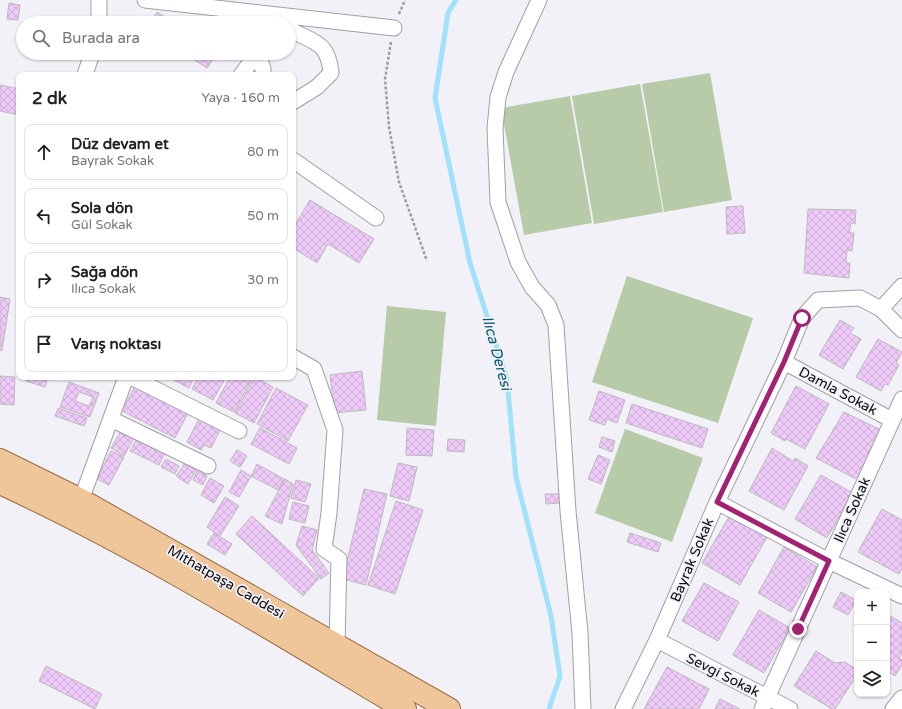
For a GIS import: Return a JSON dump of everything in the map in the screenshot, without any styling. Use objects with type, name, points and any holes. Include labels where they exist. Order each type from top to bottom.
[{"type":"main road","name":"Mithatpaşa Caddesi","points":[[0,460],[81,500],[449,709]]},
{"type":"main road","name":"Mithatpaşa Caddesi","points":[[0,483],[54,508],[182,577],[405,709]]},
{"type":"street","points":[[99,0],[99,16]]},
{"type":"street","points":[[145,0],[229,10],[246,16]]},
{"type":"street","points":[[215,0],[229,10]]},
{"type":"street","points":[[539,0],[506,72],[498,98],[495,128],[498,202],[518,262],[532,287],[548,305],[556,325],[568,511],[580,633],[583,709]]},
{"type":"street","points":[[253,16],[264,13],[290,16]]},
{"type":"street","points":[[264,13],[269,16]]},
{"type":"street","points":[[296,17],[394,28]]},
{"type":"street","points":[[296,32],[311,40],[325,50],[330,60],[331,73],[317,87],[296,100]]},
{"type":"street","points":[[86,72],[90,60]]},
{"type":"street","points":[[244,72],[251,60]]},
{"type":"street","points":[[260,60],[263,72]]},
{"type":"street","points":[[296,162],[376,218]]},
{"type":"street","points":[[882,309],[902,286]]},
{"type":"street","name":"Bayrak Sokak","points":[[623,709],[657,640],[717,502],[784,362],[802,318],[818,300],[860,298],[882,309],[902,330]]},
{"type":"street","points":[[296,359],[314,369],[335,430],[329,513],[324,549],[339,559],[337,645]]},
{"type":"street","name":"Damla Sokak","points":[[784,362],[892,420]]},
{"type":"street","points":[[81,500],[125,380]]},
{"type":"street","points":[[137,380],[239,431]]},
{"type":"street","name":"Ilıca Sokak","points":[[765,703],[902,399]]},
{"type":"street","points":[[111,419],[208,466]]},
{"type":"street","points":[[717,502],[829,561],[902,596]]},
{"type":"street","name":"Sevgi Sokak","points":[[657,640],[765,703],[790,709]]},
{"type":"street","points":[[893,709],[902,698]]},
{"type":"path","points":[[405,0],[394,28],[385,79],[389,127],[399,182],[427,261]]},
{"type":"green space","points":[[710,73],[732,200],[664,212],[642,84]]},
{"type":"green space","points":[[640,84],[663,212],[594,224],[572,96]]},
{"type":"green space","points":[[570,96],[592,223],[524,235],[501,108]]},
{"type":"green space","points":[[627,276],[753,318],[718,423],[592,382]]},
{"type":"green space","points":[[387,306],[446,312],[436,426],[377,420]]},
{"type":"green space","points":[[625,429],[703,458],[672,542],[595,513]]},
{"type":"building","points":[[9,3],[20,5],[19,16],[16,16],[16,20],[7,19]]},
{"type":"building","points":[[157,12],[164,16],[154,16]]},
{"type":"building","points":[[195,60],[212,60],[207,68]]},
{"type":"building","points":[[0,85],[16,88],[16,114],[0,111]]},
{"type":"building","points":[[310,200],[374,239],[359,263],[328,244],[317,263],[296,250],[296,223]]},
{"type":"building","points":[[743,206],[745,233],[727,234],[726,207]]},
{"type":"building","points":[[808,209],[856,210],[855,224],[851,223],[849,233],[854,233],[852,251],[847,250],[846,263],[850,263],[849,278],[804,273]]},
{"type":"building","points":[[0,297],[10,299],[2,351],[0,350]]},
{"type":"building","points":[[840,320],[854,328],[850,333],[861,339],[843,369],[819,355]]},
{"type":"building","points":[[878,339],[902,352],[896,363],[899,365],[888,385],[885,384],[881,391],[856,377]]},
{"type":"building","points":[[362,371],[366,410],[334,413],[330,375]]},
{"type":"building","points":[[0,376],[15,377],[14,405],[0,404]]},
{"type":"building","points":[[26,380],[47,380],[45,387]]},
{"type":"building","points":[[174,380],[193,380],[189,388]]},
{"type":"building","points":[[196,380],[224,380],[213,400],[192,389]]},
{"type":"building","points":[[228,380],[251,381],[234,412],[216,403]]},
{"type":"building","points":[[253,380],[260,380],[273,387],[254,423],[235,413]]},
{"type":"building","points":[[69,382],[99,393],[90,417],[60,407]],"holes":[[[79,392],[93,397],[89,406],[75,401]]]},
{"type":"building","points":[[135,386],[188,413],[175,438],[122,411]]},
{"type":"building","points":[[796,386],[829,404],[805,449],[786,439],[785,441],[771,433]]},
{"type":"building","points":[[276,388],[308,405],[288,441],[257,424]]},
{"type":"building","points":[[599,391],[625,400],[617,423],[607,419],[605,425],[589,420]]},
{"type":"building","points":[[632,404],[708,429],[702,448],[626,423]]},
{"type":"building","points":[[58,408],[87,418],[84,426],[55,416]]},
{"type":"building","points":[[844,412],[881,430],[858,480],[816,458]]},
{"type":"building","points":[[201,415],[222,426],[211,448],[204,445],[201,450],[187,442]]},
{"type":"building","points":[[260,428],[297,448],[289,464],[251,444]]},
{"type":"building","points":[[407,428],[434,430],[432,456],[406,455]]},
{"type":"building","points":[[121,431],[134,438],[124,456],[111,448]]},
{"type":"building","points":[[602,437],[615,441],[612,452],[599,447]]},
{"type":"building","points":[[137,438],[165,452],[159,465],[130,451]]},
{"type":"building","points":[[448,439],[465,440],[464,452],[447,451]]},
{"type":"building","points":[[772,448],[793,461],[795,458],[808,466],[784,510],[749,491]]},
{"type":"building","points":[[237,450],[247,456],[240,467],[230,461]]},
{"type":"building","points":[[111,451],[124,457],[109,485],[97,479]]},
{"type":"building","points":[[598,455],[610,460],[601,484],[588,479]]},
{"type":"building","points":[[166,459],[179,466],[175,474],[161,467]]},
{"type":"building","points":[[185,463],[196,470],[188,484],[176,476]]},
{"type":"building","points":[[398,463],[417,467],[409,501],[390,496]]},
{"type":"building","points":[[257,464],[284,479],[278,490],[251,476]]},
{"type":"building","points":[[241,470],[251,476],[239,497],[229,492]]},
{"type":"building","points":[[197,471],[207,476],[203,485],[193,480]]},
{"type":"building","points":[[821,475],[853,493],[827,538],[795,519]]},
{"type":"building","points":[[210,478],[224,486],[214,503],[201,495]]},
{"type":"building","points":[[285,479],[293,484],[282,524],[265,516]]},
{"type":"building","points":[[296,480],[311,484],[305,502],[291,498]]},
{"type":"building","points":[[364,489],[387,494],[366,585],[343,579]]},
{"type":"building","points":[[545,494],[559,494],[560,503],[546,504]]},
{"type":"building","points":[[225,497],[239,506],[220,536],[207,527]]},
{"type":"building","points":[[396,501],[423,510],[395,594],[368,585]]},
{"type":"building","points":[[293,502],[309,506],[305,523],[289,519]]},
{"type":"building","points":[[882,509],[902,520],[902,569],[899,574],[858,552]]},
{"type":"building","points":[[730,515],[767,537],[740,585],[702,563]]},
{"type":"building","points":[[252,516],[319,578],[303,596],[236,534]]},
{"type":"building","points":[[302,526],[317,530],[312,550],[329,573],[321,579],[296,545]]},
{"type":"building","points":[[214,533],[232,544],[225,555],[207,544]]},
{"type":"building","points":[[630,533],[661,543],[658,552],[627,542]]},
{"type":"building","points":[[784,547],[817,567],[791,612],[758,593]]},
{"type":"building","points":[[704,583],[739,602],[718,641],[682,621]]},
{"type":"building","points":[[841,592],[854,599],[854,604],[848,615],[833,607]]},
{"type":"building","points":[[759,610],[790,628],[764,673],[733,655]]},
{"type":"building","points":[[890,616],[902,623],[902,654],[899,658],[902,660],[902,665],[895,676],[890,673]]},
{"type":"building","points":[[816,651],[835,663],[845,662],[854,668],[854,680],[835,709],[832,709],[794,686]]},
{"type":"building","points":[[46,666],[102,694],[95,709],[39,681]]},
{"type":"building","points":[[667,667],[709,689],[699,709],[644,709]]},
{"type":"building","points":[[720,699],[740,709],[715,709]]},
{"type":"waterway","name":"Ilıca Deresi","points":[[456,0],[448,13],[435,98],[470,263],[507,379],[516,477],[551,616],[560,676],[549,709]]},
{"type":"route","points":[[798,629],[829,561],[717,502],[784,362],[802,318]]}]
